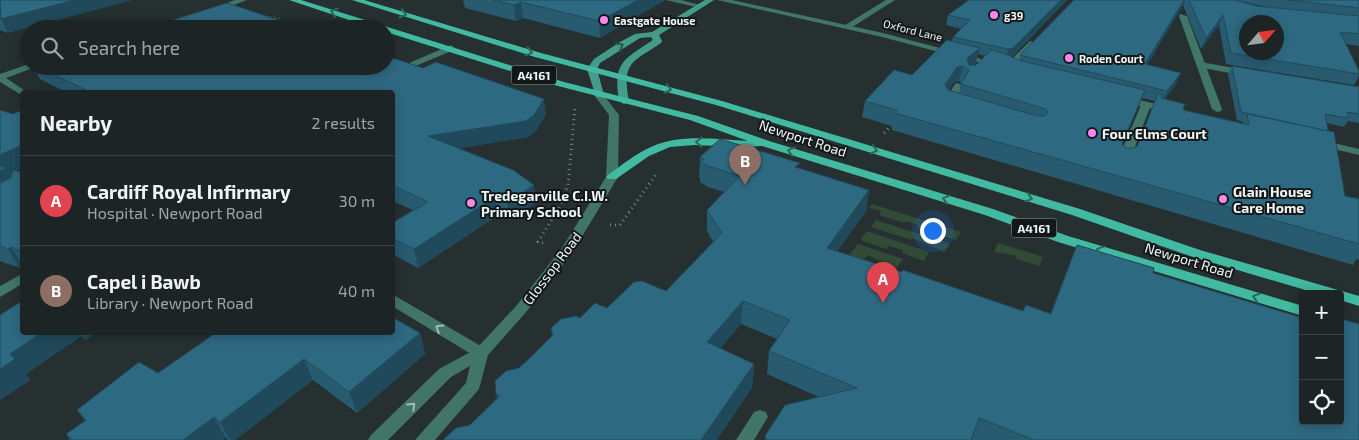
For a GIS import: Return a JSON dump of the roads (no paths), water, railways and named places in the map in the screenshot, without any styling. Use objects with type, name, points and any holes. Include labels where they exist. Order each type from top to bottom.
[{"type":"main road","name":"Newport Road","points":[[293,0],[359,20]]},
{"type":"main road","name":"Newport Road","points":[[356,0],[592,69],[719,103],[1076,212],[1195,253],[1322,290]]},
{"type":"main road","points":[[599,95],[592,69],[597,61],[638,36],[654,34],[710,0]]},
{"type":"main road","name":"Newport Road","points":[[395,31],[599,95],[694,118],[765,143],[989,212],[1063,239],[1299,310]]},
{"type":"main road","points":[[624,101],[621,77],[627,64],[658,40],[654,34]]},
{"type":"main road","points":[[612,177],[646,153],[668,145],[698,142],[732,145],[765,143]]},
{"type":"main road","points":[[1344,296],[1359,300]]},
{"type":"street","points":[[203,13],[243,0]]},
{"type":"street","points":[[670,0],[700,6]]},
{"type":"street","name":"Oxford Lane","points":[[721,0],[1006,65],[1017,72]]},
{"type":"street","points":[[846,27],[891,0]]},
{"type":"street","points":[[1183,16],[1217,109]]},
{"type":"street","points":[[1006,65],[1014,62],[1040,34]]},
{"type":"street","points":[[395,71],[451,48]]},
{"type":"street","points":[[974,71],[984,61]]},
{"type":"street","points":[[1201,65],[1257,74]]},
{"type":"street","points":[[20,68],[3,72],[1,79],[20,90]]},
{"type":"street","points":[[958,86],[948,102],[964,107]]},
{"type":"street","points":[[599,95],[614,114],[624,101]]},
{"type":"street","points":[[1111,96],[1183,113]]},
{"type":"street","points":[[1123,162],[1146,105]]},
{"type":"street","name":"Glossop Road","points":[[377,440],[445,374],[481,353],[522,308],[557,263],[584,224],[612,177],[614,114]]},
{"type":"street","points":[[1313,142],[1359,152]]},
{"type":"street","points":[[0,292],[20,279]]},
{"type":"street","points":[[395,301],[481,353]]},
{"type":"street","name":"Glossop Road","points":[[424,440],[473,385],[481,353]]},
{"type":"street","points":[[745,440],[760,417]]},
{"type":"place","name":"g39","points":[[994,15]]},
{"type":"place","name":"Eastgate House","points":[[604,20]]},
{"type":"place","name":"Roden Court","points":[[1069,58]]},
{"type":"place","name":"Four Elms Court","points":[[1092,133]]},
{"type":"place","name":"Capel i Bawb","points":[[745,185]]},
{"type":"place","name":"Glain House Care Home","points":[[1223,199]]},
{"type":"place","name":"Tredegarville C.I.W. Primary School","points":[[471,203]]},
{"type":"place","name":"Cardiff Royal Infirmary","points":[[883,303]]}]
